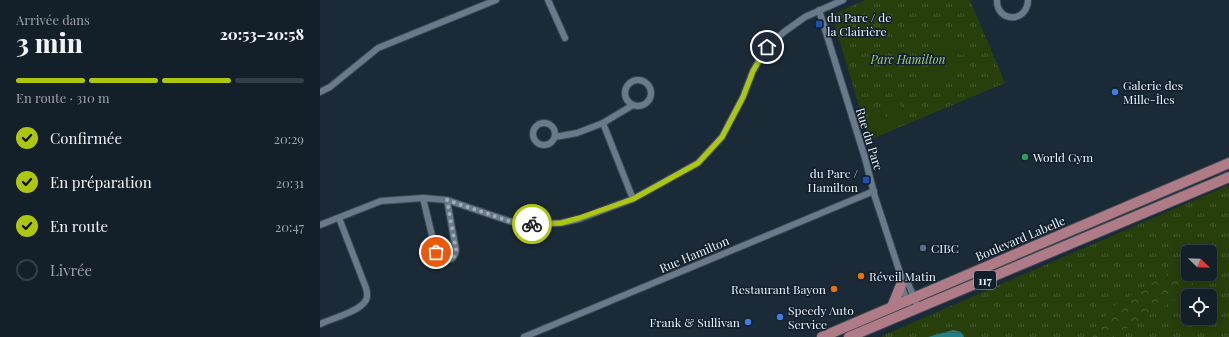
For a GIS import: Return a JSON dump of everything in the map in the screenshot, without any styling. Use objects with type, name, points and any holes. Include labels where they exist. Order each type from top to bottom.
[{"type":"main road","name":"Boulevard Labelle","points":[[822,337],[1229,163]]},
{"type":"main road","name":"Boulevard Labelle","points":[[855,336],[869,332],[915,310],[1229,177]]},
{"type":"main road","points":[[892,307],[901,285]]},
{"type":"street","points":[[320,92],[330,87],[378,48],[496,0]]},
{"type":"street","points":[[548,0],[565,38]]},
{"type":"street","points":[[320,225],[381,201],[423,198],[447,200],[509,221],[527,225],[561,223],[633,199],[698,163],[722,137],[743,97],[753,71],[767,47],[784,32],[800,21],[819,10],[843,0]]},
{"type":"street","points":[[997,0],[999,11],[1003,15],[1014,18],[1026,10],[1028,0]]},
{"type":"street","name":"Rue du Parc","points":[[819,10],[900,274],[901,285],[911,299]]},
{"type":"street","points":[[554,137],[577,133],[603,123],[632,105],[642,105],[650,98],[650,88],[643,81],[633,81],[626,88],[626,98],[632,105]]},
{"type":"street","points":[[603,123],[633,199]]},
{"type":"street","name":"Rue Hamilton","points":[[524,337],[874,191]]},
{"type":"street","points":[[423,198],[436,252],[439,258],[445,260],[452,259],[456,255],[447,200]]},
{"type":"street","points":[[320,324],[357,309],[363,305],[367,299],[366,288],[339,218]]},
{"type":"street","name":"Rue du Parc","points":[[900,274],[908,283],[915,310]]},
{"type":"street","points":[[864,319],[869,332]]},
{"type":"street","points":[[853,324],[855,336]]},
{"type":"green space","name":"Parc Hamilton","points":[[865,0],[970,0],[1005,83],[869,140],[832,15]]},
{"type":"green space","points":[[945,37],[967,46],[970,50],[968,56],[964,54],[963,56],[941,47],[942,45],[938,43],[940,38],[944,39]]},
{"type":"green space","points":[[935,51],[938,53],[939,51],[962,60],[961,62],[965,64],[962,70],[959,68],[958,70],[935,61],[936,59],[932,57]]},
{"type":"green space","points":[[929,65],[933,67],[934,65],[956,74],[955,76],[959,78],[957,83],[953,82],[952,84],[929,75],[930,72],[926,71]]},
{"type":"green space","points":[[899,100],[907,123],[891,128],[884,105]]},
{"type":"green space","points":[[880,108],[887,130],[876,134],[869,112]]},
{"type":"green space","points":[[1229,185],[1229,337],[882,336]]},
{"type":"green space","points":[[1181,269],[1181,281],[1192,281],[1194,288],[1181,289],[1181,296],[1113,337],[1088,337],[1115,305],[1166,275]]},
{"type":"shaded area","points":[[953,330],[961,332],[964,337],[928,337]]},
{"type":"way so far","points":[[436,252],[439,258],[445,260],[452,259],[456,255],[447,200],[509,221],[527,225],[532,224]]},
{"type":"place","name":"du Parc / de la Clairière","points":[[819,24]]},
{"type":"place","name":"Galerie des Mille-Îles","points":[[1115,92]]},
{"type":"place","name":"World Gym","points":[[1025,157]]},
{"type":"place","name":"du Parc / Hamilton","points":[[866,180]]},
{"type":"place","name":"CIBC","points":[[923,248]]},
{"type":"place","name":"Réveil Matin","points":[[861,276]]},
{"type":"place","name":"Restaurant Bayon","points":[[834,289]]},
{"type":"place","name":"Speedy Auto Service","points":[[780,317]]},
{"type":"place","name":"Frank & Sullivan","points":[[748,322]]},
{"type":"route","points":[[532,224],[561,223],[633,199],[698,163],[722,137],[743,97],[753,71],[767,47]]}]
